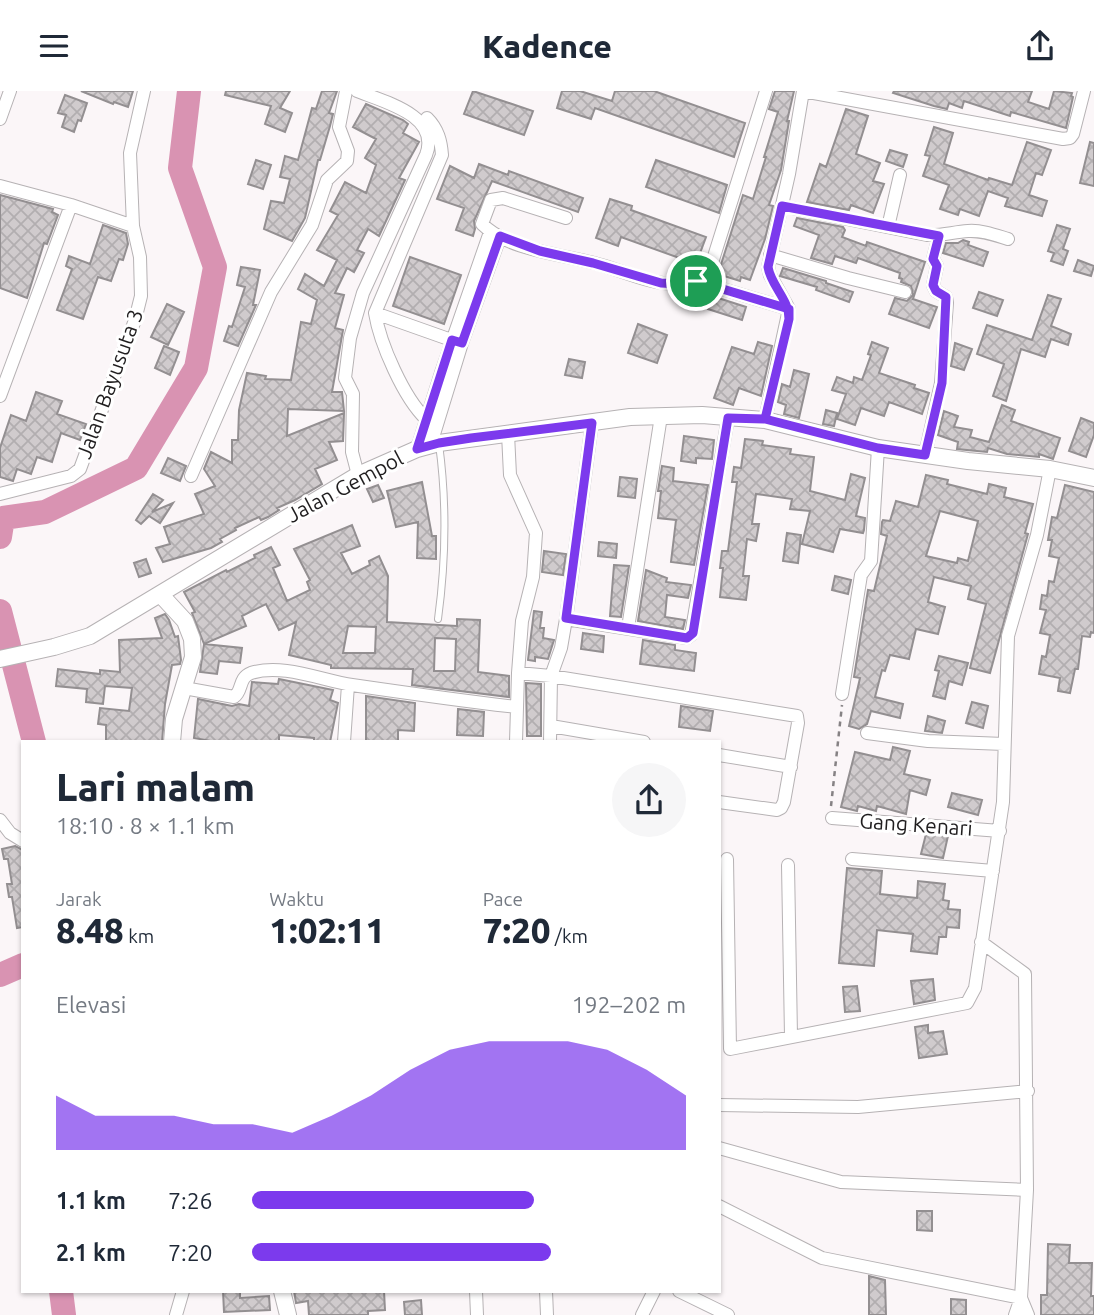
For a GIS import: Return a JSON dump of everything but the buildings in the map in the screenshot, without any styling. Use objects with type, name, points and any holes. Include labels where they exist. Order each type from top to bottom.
[{"type":"main road","name":"Jalan Gempol","points":[[0,659],[90,636],[358,475],[429,445],[629,417],[765,419],[878,448],[1094,478]]},
{"type":"main road","points":[[161,595],[185,621],[192,639],[192,657],[174,719],[172,740]]},
{"type":"main road","points":[[282,1293],[288,1315]]},
{"type":"street","points":[[0,119],[10,91]]},
{"type":"street","name":"Jalan Bayusuta 3","points":[[0,494],[71,476],[80,469],[135,320],[141,296],[140,257],[133,226],[131,153],[144,91]]},
{"type":"street","points":[[191,476],[271,292],[312,225],[327,180],[347,161],[348,151],[339,127],[346,91]]},
{"type":"street","points":[[357,91],[418,119],[426,129],[430,141],[426,156],[363,293],[350,338],[345,378],[353,394],[352,451],[358,475]]},
{"type":"street","points":[[696,281],[711,266],[766,91]]},
{"type":"street","points":[[765,419],[789,319],[789,309],[769,272],[770,255],[803,91],[1063,139],[1070,138],[1073,134],[1084,91]]},
{"type":"street","points":[[392,93],[396,101],[421,114],[435,126],[441,143],[442,155],[375,313],[377,326],[403,388],[415,408],[426,419]]},
{"type":"street","points":[[888,227],[900,175]]},
{"type":"street","points":[[0,185],[133,226]]},
{"type":"street","points":[[566,218],[498,198],[491,200],[482,224],[495,234],[540,251],[661,283],[696,281],[789,309]]},
{"type":"street","points":[[0,396],[71,205]]},
{"type":"street","points":[[782,206],[939,236],[970,231],[1008,239]]},
{"type":"street","points":[[429,445],[426,419],[457,342],[495,234]]},
{"type":"street","points":[[925,455],[942,383],[946,297],[936,291],[933,285],[937,266],[933,259],[939,236]]},
{"type":"street","points":[[770,255],[905,292]]},
{"type":"street","points":[[375,313],[457,342]]},
{"type":"street","points":[[429,445],[457,342]]},
{"type":"street","points":[[628,628],[661,416]]},
{"type":"street","points":[[566,618],[687,638],[693,633],[728,418]]},
{"type":"street","points":[[550,740],[551,676],[561,648],[566,618],[592,423]]},
{"type":"street","points":[[508,434],[510,475],[515,491],[533,521],[536,533],[533,577],[522,621],[516,740]]},
{"type":"street","points":[[842,694],[861,575],[871,561],[878,448]]},
{"type":"street","points":[[727,859],[730,1049],[791,1035],[967,1003],[975,988],[1000,831],[1008,636],[1037,535],[1050,470]]},
{"type":"street","points":[[184,688],[234,697],[239,692],[243,678],[248,674],[277,670],[348,685],[517,708]]},
{"type":"street","points":[[518,673],[795,715],[798,723],[781,809],[721,802]]},
{"type":"street","points":[[344,740],[348,685]]},
{"type":"street","points":[[551,726],[632,740]]},
{"type":"street","points":[[867,733],[928,741],[1004,744]]},
{"type":"street","points":[[721,755],[791,767]]},
{"type":"street","name":"Gang Kenari","points":[[832,818],[1000,831]]},
{"type":"street","points":[[0,820],[10,833],[21,840]]},
{"type":"street","points":[[852,859],[993,871]]},
{"type":"street","points":[[788,865],[791,1035]]},
{"type":"street","points":[[981,942],[1025,974],[1027,1190],[1021,1298],[1015,1315]]},
{"type":"street","points":[[721,1105],[858,1107],[1028,1091]]},
{"type":"street","points":[[721,1149],[841,1182],[1027,1190]]},
{"type":"street","points":[[721,1207],[822,1258],[1021,1298]]},
{"type":"street","points":[[176,1315],[182,1293]]},
{"type":"street","points":[[477,1293],[477,1315]]},
{"type":"street","points":[[546,1293],[547,1315]]},
{"type":"street","points":[[642,1315],[653,1293]]},
{"type":"street","points":[[682,1293],[709,1311],[727,1315]]},
{"type":"street","points":[[1021,1298],[1028,1315]]},
{"type":"lane","points":[[429,445],[446,517],[444,573],[438,619]]},
{"type":"path","points":[[832,818],[830,813],[842,694]]},
{"type":"waterway","points":[[0,537],[3,518],[45,512],[136,468],[196,368],[215,267],[180,168],[189,91]]},
{"type":"waterway","points":[[0,611],[33,740]]},
{"type":"waterway","points":[[0,975],[21,966]]},
{"type":"waterway","points":[[61,1293],[64,1315]]},
{"type":"route","points":[[696,281],[661,283],[540,251],[500,236],[462,343],[452,340],[417,449],[431,444],[471,438],[592,423],[566,618],[687,638],[693,633],[728,418],[765,419],[789,319],[789,309],[768,267],[782,206],[939,236],[933,259],[937,266],[933,285],[936,291],[946,297],[947,303],[943,326],[942,383],[925,455],[878,448],[765,419],[789,319],[789,309],[696,281]]}]
